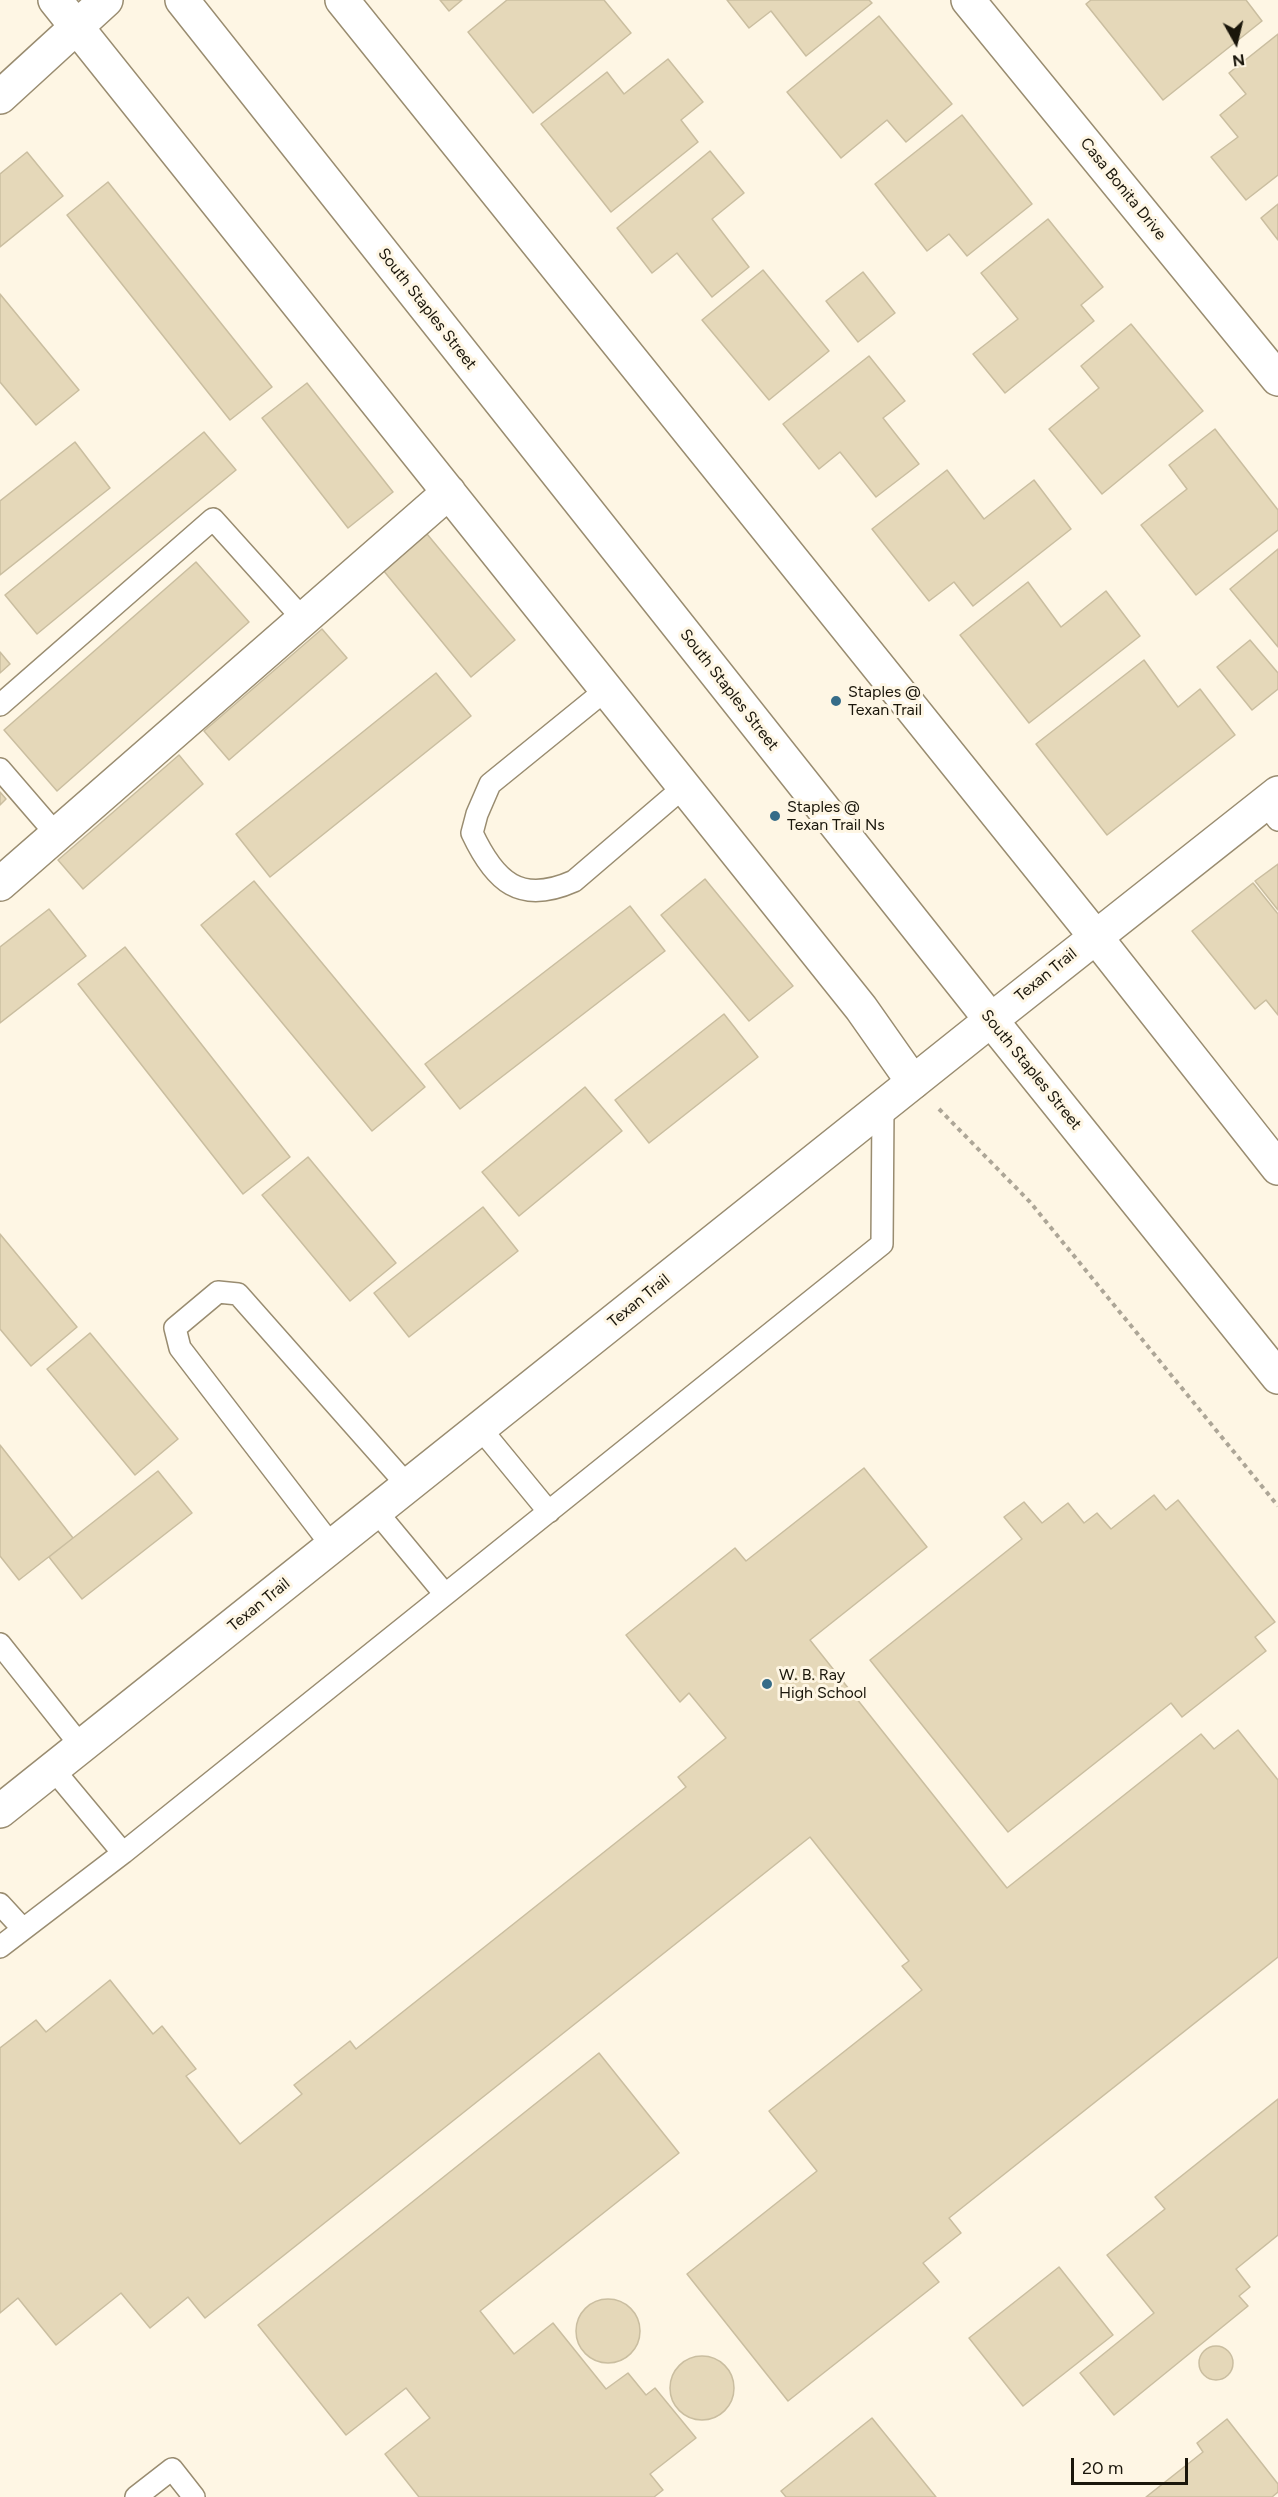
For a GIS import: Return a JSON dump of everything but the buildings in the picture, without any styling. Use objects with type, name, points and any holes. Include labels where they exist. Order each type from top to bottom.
[{"type":"street","points":[[55,0],[685,786],[861,1008],[914,1082]]},
{"type":"street","points":[[0,97],[106,0]]},
{"type":"street","name":"South Staples Street","points":[[182,0],[991,1020],[1278,1377]]},
{"type":"street","points":[[342,0],[1095,936],[1278,1168]]},
{"type":"street","name":"Casa Bonita Drive","points":[[968,0],[1278,379]]},
{"type":"street","points":[[0,884],[449,492]]},
{"type":"street","name":"Texan Trail","points":[[1,1809],[1095,936],[1274,805]]},
{"type":"lane","points":[[0,705],[213,519],[303,619]]},
{"type":"lane","points":[[607,689],[490,784],[477,814],[472,833],[494,874],[525,891],[552,890],[574,881],[685,786]]},
{"type":"lane","points":[[0,769],[56,834]]},
{"type":"lane","points":[[0,1947],[123,1852],[882,1244],[883,1107]]},
{"type":"lane","points":[[332,1546],[180,1348],[176,1328],[218,1292],[238,1294],[408,1486]]},
{"type":"lane","points":[[480,1428],[549,1512]]},
{"type":"lane","points":[[376,1511],[444,1593]]},
{"type":"lane","points":[[0,1644],[81,1746]]},
{"type":"lane","points":[[52,1769],[123,1852]]},
{"type":"lane","points":[[0,1904],[23,1929]]},
{"type":"lane","points":[[136,2497],[172,2469],[194,2497]]},
{"type":"path","points":[[914,1082],[1030,1202],[1278,1506]]},
{"type":"place","name":"Staples @ Texan Trail","points":[[836,701]]},
{"type":"place","name":"Staples @ Texan Trail Ns","points":[[775,816]]},
{"type":"place","name":"W. B. Ray High School","points":[[767,1684]]}]
